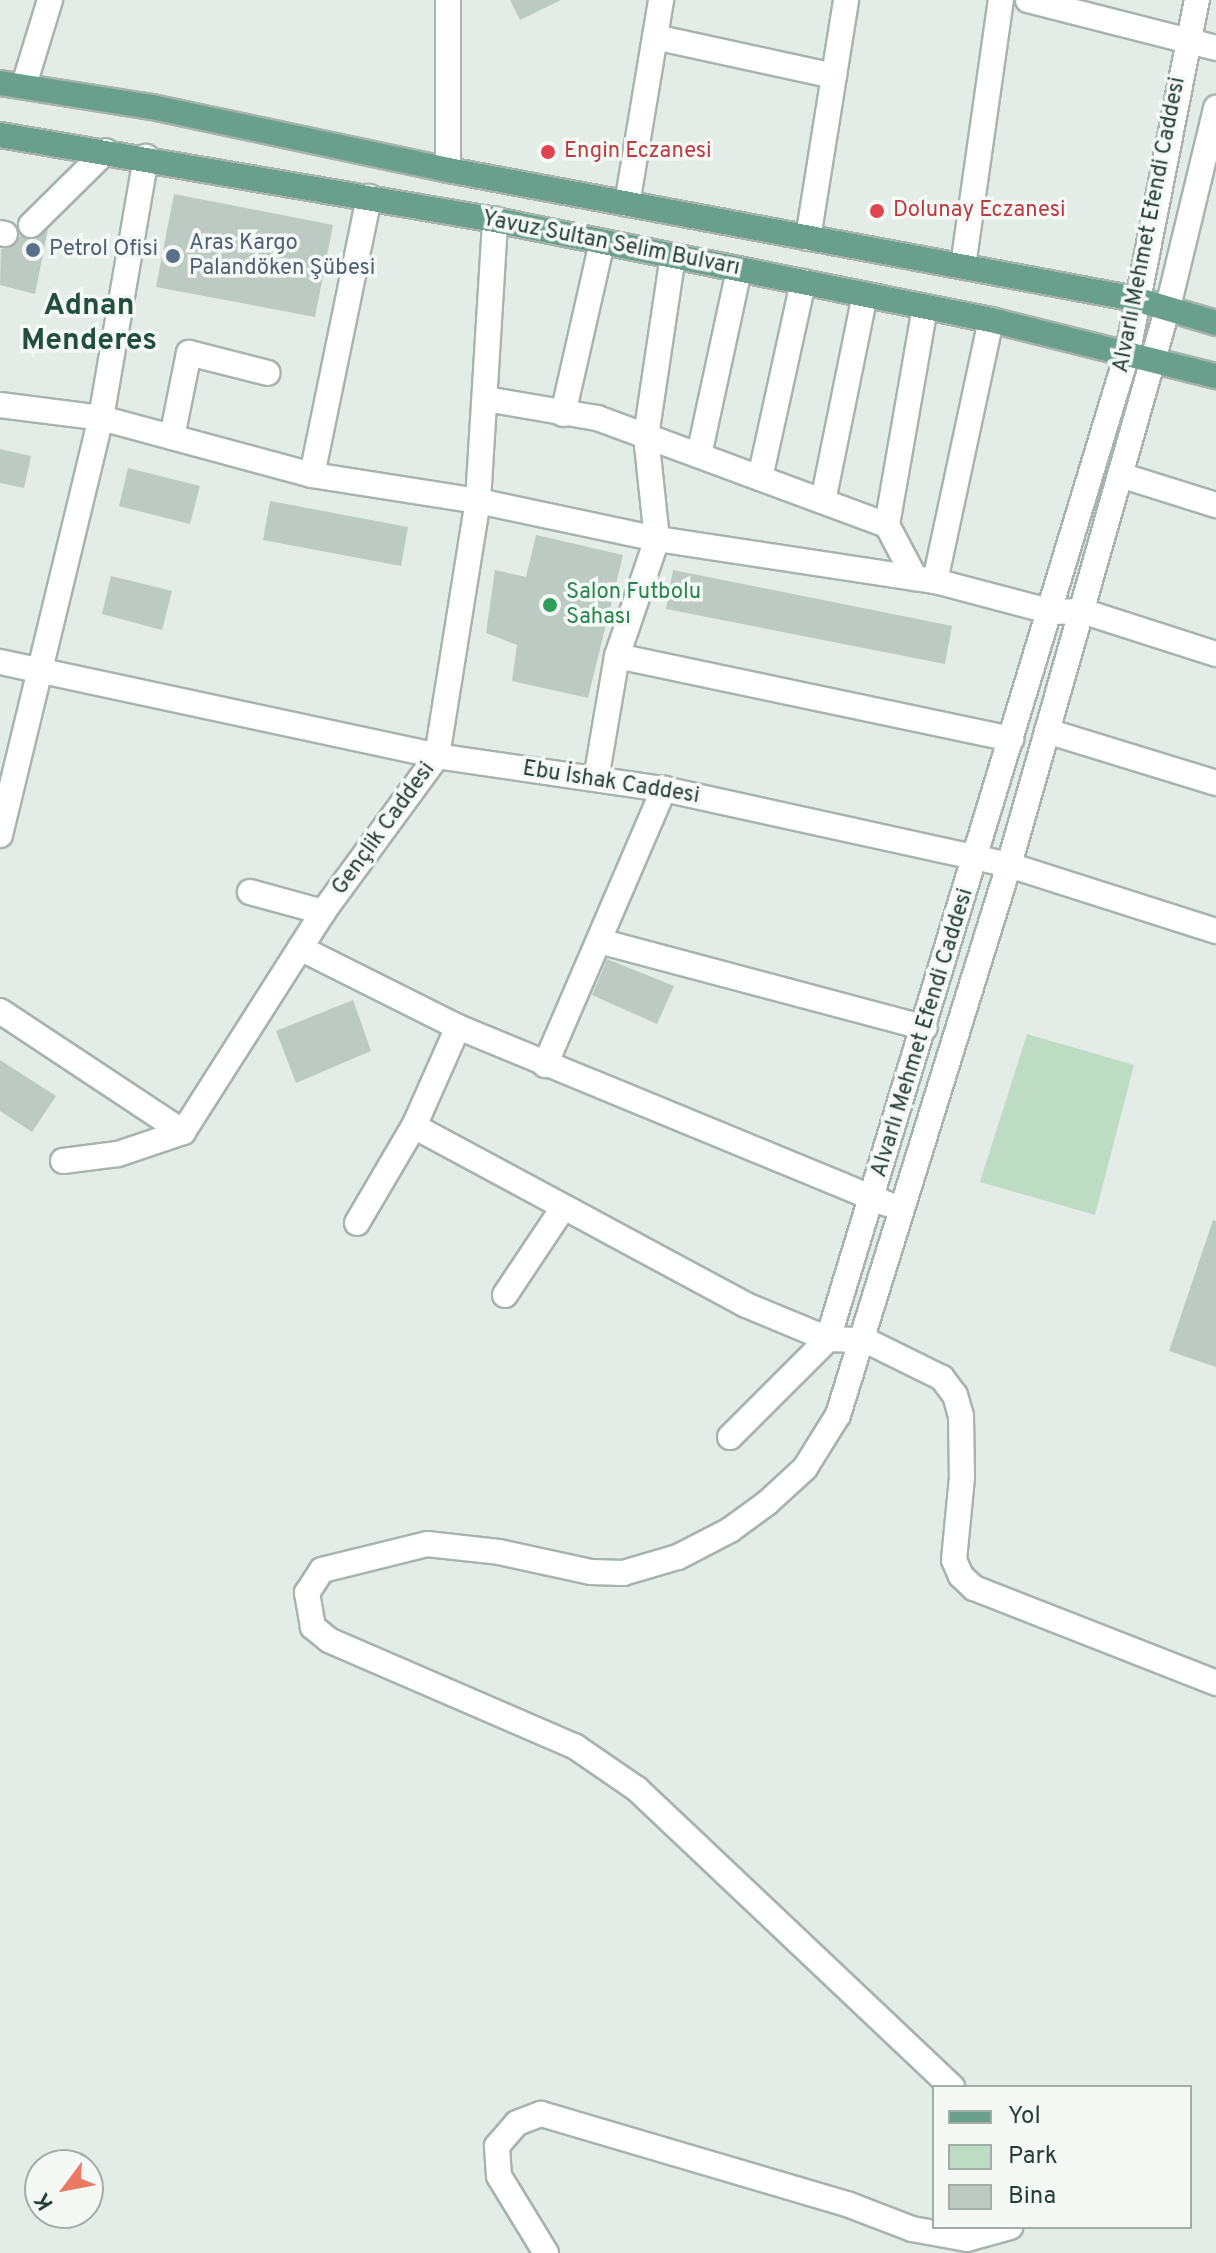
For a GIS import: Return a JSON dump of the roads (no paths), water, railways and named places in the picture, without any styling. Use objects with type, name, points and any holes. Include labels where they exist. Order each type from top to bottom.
[{"type":"main road","name":"Yavuz Sultan Selim Bulvarı","points":[[12,84],[448,170],[1135,299],[1216,323]]},
{"type":"main road","name":"Yavuz Sultan Selim Bulvarı","points":[[0,135],[146,157],[495,220],[991,320],[1154,357],[1216,376]]},
{"type":"street","points":[[12,84],[50,0]]},
{"type":"street","points":[[448,0],[448,170]]},
{"type":"street","points":[[627,204],[661,0]]},
{"type":"street","points":[[808,238],[846,0]]},
{"type":"street","points":[[963,266],[1001,0]]},
{"type":"street","points":[[1028,0],[1216,48]]},
{"type":"street","name":"Alvarlı Mehmet Efendi Caddesi","points":[[828,1339],[1052,612],[1128,351],[1135,299],[1186,40],[1197,0]]},
{"type":"street","points":[[655,37],[834,76]]},
{"type":"street","points":[[950,2085],[637,1789],[576,1747],[329,1640],[313,1627],[307,1593],[322,1570],[427,1544],[499,1552],[591,1572],[623,1573],[678,1557],[730,1530],[805,1468],[838,1415],[865,1340],[1009,865],[1168,307],[1209,178],[1216,108]]},
{"type":"street","points":[[31,225],[106,151]]},
{"type":"street","points":[[0,835],[101,418],[146,157]]},
{"type":"street","points":[[312,475],[369,197]]},
{"type":"street","name":"Gençlik Caddesi","points":[[183,1132],[323,912],[437,756],[478,501],[495,220]]},
{"type":"street","points":[[563,414],[602,242]]},
{"type":"street","points":[[596,779],[617,656],[657,539],[646,436],[673,256]]},
{"type":"street","points":[[699,455],[739,270]]},
{"type":"street","points":[[760,478],[803,282]]},
{"type":"street","points":[[823,501],[865,295]]},
{"type":"street","points":[[887,525],[925,307]]},
{"type":"street","points":[[925,580],[991,320]]},
{"type":"street","points":[[172,437],[189,353],[268,373]]},
{"type":"street","points":[[486,399],[597,418],[887,525],[925,580]]},
{"type":"street","points":[[0,405],[101,418],[312,475],[478,501],[657,539],[925,580],[1052,612],[1082,611],[1216,654]]},
{"type":"street","points":[[1120,475],[1216,505]]},
{"type":"street","points":[[617,656],[1011,739]]},
{"type":"street","name":"Ebu İshak Caddesi","points":[[0,662],[437,756],[664,789],[1009,865],[1216,931]]},
{"type":"street","points":[[1047,731],[1216,783]]},
{"type":"street","points":[[545,1065],[664,789]]},
{"type":"street","points":[[250,892],[323,912]]},
{"type":"street","points":[[599,941],[925,1028]]},
{"type":"street","points":[[300,948],[458,1027],[545,1065],[904,1210]]},
{"type":"street","points":[[0,1011],[183,1132]]},
{"type":"street","points":[[357,1223],[415,1124],[458,1027]]},
{"type":"street","points":[[415,1124],[563,1208],[746,1305],[828,1339],[865,1340],[942,1378],[955,1395],[962,1477],[954,1560],[961,1576],[974,1588],[1216,1683]]},
{"type":"street","points":[[63,1161],[118,1154],[183,1132]]},
{"type":"street","points":[[505,1295],[563,1208]]},
{"type":"street","points":[[730,1437],[828,1339]]},
{"type":"street","points":[[546,2253],[499,2176],[497,2146],[517,2123],[541,2114],[847,2204],[912,2229],[967,2239],[1003,2229]]},
{"type":"place","name":"Engin Eczanesi","points":[[548,152]]},
{"type":"place","name":"Dolunay Eczanesi","points":[[877,211]]},
{"type":"place","name":"Petrol Ofisi","points":[[33,250]]},
{"type":"place","name":"Aras Kargo Palandöken Şübesi","points":[[173,256]]},
{"type":"place","name":"Salon Futbolu Sahası","points":[[550,605]]},
{"type":"district","name":"Adnan Menderes","points":[[89,324]]}]
